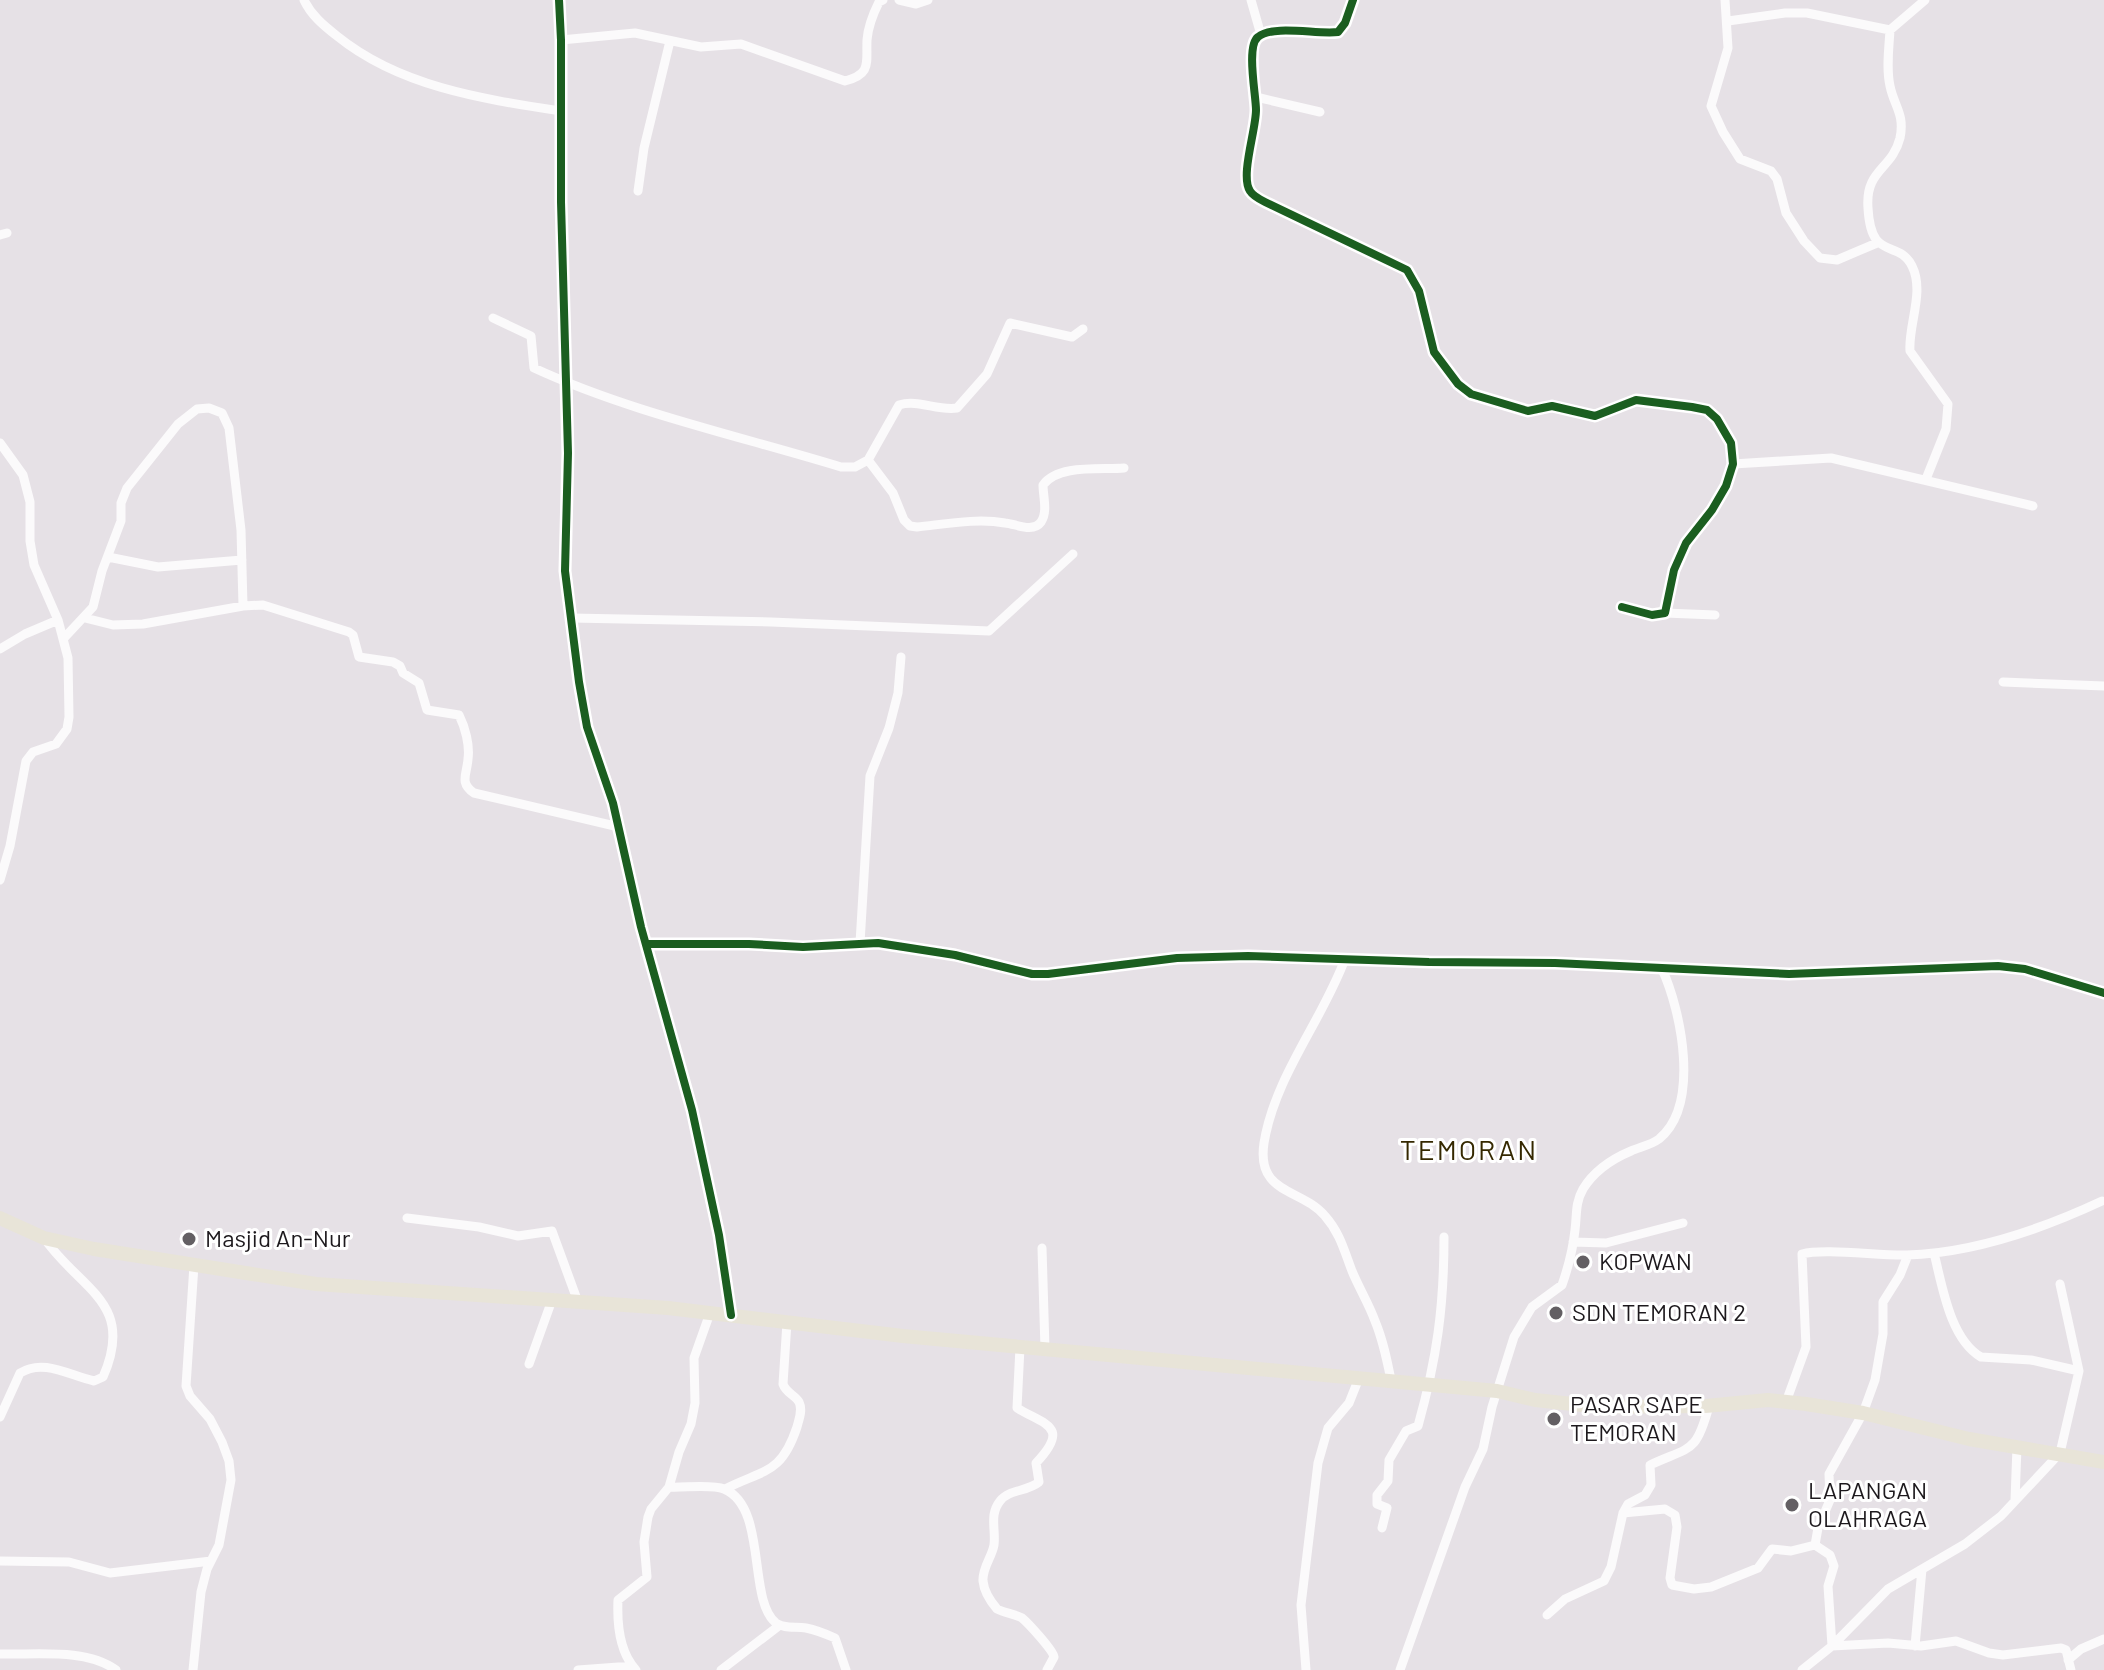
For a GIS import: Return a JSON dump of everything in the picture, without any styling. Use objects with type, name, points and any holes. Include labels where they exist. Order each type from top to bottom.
[{"type":"main road","points":[[0,1218],[44,1238],[94,1249],[325,1285],[731,1315],[1020,1347],[1497,1391],[1535,1400],[1590,1406],[1709,1406],[1768,1400],[1863,1413],[1969,1439],[2104,1462]]},
{"type":"street","points":[[304,0],[324,25],[373,62],[461,93],[561,111]]},
{"type":"street","points":[[559,0],[563,285],[568,384],[565,563],[571,618],[587,727],[619,827],[646,944],[692,1110],[719,1235],[731,1315]]},
{"type":"street","points":[[561,40],[635,33],[701,47],[741,44],[845,81],[861,75],[866,68],[869,28],[879,2],[883,0]]},
{"type":"street","points":[[899,0],[916,4],[928,0]]},
{"type":"street","points":[[1251,0],[1261,35]]},
{"type":"street","points":[[1353,0],[1345,23],[1338,32],[1278,32],[1261,35],[1254,41],[1255,125],[1246,180],[1250,192],[1407,270],[1419,291],[1434,352],[1458,384],[1471,394],[1528,411],[1552,406],[1590,417],[1636,400],[1707,410],[1717,419],[1731,443],[1733,464],[1726,486],[1712,510],[1686,543],[1674,570],[1665,613]]},
{"type":"street","points":[[1725,0],[1728,21],[1726,61],[1711,106],[1733,151],[1750,164],[1771,171],[1777,179],[1786,213],[1804,241],[1820,258],[1837,260],[1877,243],[1898,252],[1912,266],[1916,281],[1910,351],[1948,404],[1946,429],[1926,479]]},
{"type":"street","points":[[1877,243],[1869,217],[1868,190],[1873,176],[1895,154],[1901,120],[1889,84],[1890,30],[1925,0]]},
{"type":"street","points":[[1728,21],[1807,13],[1890,30]]},
{"type":"street","points":[[638,191],[644,148],[670,41]]},
{"type":"street","points":[[1256,97],[1320,112]]},
{"type":"street","points":[[493,318],[531,336],[534,368],[568,384],[841,467],[855,467],[868,460],[899,405],[910,402],[944,410],[957,408],[987,374],[1010,323],[1072,337],[1083,329]]},
{"type":"street","points":[[65,637],[93,607],[121,521],[121,503],[127,488],[178,424],[197,409],[209,408],[222,413],[229,428],[241,530],[243,606]]},
{"type":"street","points":[[0,443],[23,475],[30,502],[30,541],[34,565],[65,637],[69,678],[67,729],[56,744],[33,752],[26,761],[10,846],[0,880]]},
{"type":"street","points":[[1733,464],[1831,458],[2033,506]]},
{"type":"street","points":[[868,460],[889,486],[904,520],[910,526],[917,527],[973,522],[1003,522],[1029,528],[1037,526],[1043,520],[1045,508],[1043,485],[1052,476],[1072,471],[1124,468]]},
{"type":"street","points":[[571,618],[989,631],[1073,554]]},
{"type":"street","points":[[108,557],[158,567],[242,560]]},
{"type":"street","points":[[85,618],[113,625],[143,624],[243,606],[275,607],[349,632],[353,635],[359,657],[393,662],[419,683],[427,710],[459,715],[465,726],[469,758],[464,780],[467,788],[474,793],[619,827]]},
{"type":"street","points":[[1622,607],[1652,615],[1715,615]]},
{"type":"street","points":[[0,649],[58,620]]},
{"type":"street","points":[[860,943],[870,776],[889,728],[898,693],[901,657]]},
{"type":"street","points":[[2003,682],[2104,686]]},
{"type":"street","points":[[646,944],[803,947],[860,943],[917,948],[1032,974],[1177,958],[1555,963],[1789,974],[2014,966],[2104,993]]},
{"type":"street","points":[[1345,959],[1331,996],[1287,1074],[1268,1127],[1263,1152],[1267,1172],[1276,1186],[1320,1210],[1341,1237],[1376,1323],[1391,1380]]},
{"type":"street","points":[[1400,1670],[1465,1487],[1483,1449],[1497,1391],[1521,1322],[1536,1303],[1562,1285],[1573,1242],[1576,1206],[1586,1185],[1614,1159],[1660,1138],[1677,1111],[1683,1071],[1682,1047],[1672,993],[1662,969]]},
{"type":"street","points":[[1786,1402],[1806,1347],[1802,1254],[1908,1255],[1959,1249],[2053,1224],[2102,1201]]},
{"type":"street","points":[[407,1218],[479,1227],[518,1236],[552,1231],[578,1302]]},
{"type":"street","points":[[1573,1242],[1606,1243],[1683,1223]]},
{"type":"street","points":[[1382,1528],[1387,1508],[1377,1504],[1377,1495],[1388,1481],[1389,1460],[1406,1431],[1418,1426],[1438,1349],[1444,1297],[1444,1237]]},
{"type":"street","points":[[0,1417],[20,1373],[27,1369],[40,1366],[94,1381],[103,1377],[110,1359],[114,1326],[108,1310],[44,1238]]},
{"type":"street","points":[[1042,1248],[1045,1349]]},
{"type":"street","points":[[1934,1253],[1945,1299],[1963,1341],[1974,1353],[1981,1357],[2031,1360],[2079,1371]]},
{"type":"street","points":[[1815,1545],[1818,1528],[1830,1500],[1829,1474],[1863,1413],[1879,1366],[1883,1302],[1908,1255]]},
{"type":"street","points":[[193,1670],[201,1592],[224,1525],[231,1471],[226,1451],[215,1429],[186,1386],[194,1265]]},
{"type":"street","points":[[1802,1670],[1832,1646],[1888,1589],[1965,1544],[2001,1516],[2060,1453],[2079,1371],[2060,1284]]},
{"type":"street","points":[[529,1364],[552,1300]]},
{"type":"street","points":[[578,1670],[634,1668],[620,1635],[618,1600],[647,1577],[644,1542],[648,1517],[669,1487],[694,1412],[694,1358],[710,1313]]},
{"type":"street","points":[[669,1487],[725,1489],[774,1468],[781,1460],[795,1431],[800,1406],[798,1399],[785,1390],[783,1384],[787,1322]]},
{"type":"street","points":[[1020,1347],[1017,1408],[1045,1421],[1052,1434],[1048,1448],[1036,1463],[1039,1482],[1026,1490],[1008,1494],[998,1504],[993,1520],[994,1546],[983,1583],[997,1609],[1023,1619],[1052,1648],[1054,1657],[1047,1670]]},
{"type":"street","points":[[1306,1670],[1301,1605],[1318,1463],[1328,1428],[1349,1403],[1359,1378]]},
{"type":"street","points":[[1547,1615],[1565,1599],[1604,1581],[1614,1556],[1623,1513],[1628,1504],[1649,1490],[1651,1464],[1679,1455],[1698,1440],[1709,1406]]},
{"type":"street","points":[[2015,1500],[2017,1447]]},
{"type":"street","points":[[725,1489],[736,1499],[749,1523],[764,1604],[774,1621],[835,1638],[846,1670]]},
{"type":"street","points":[[1623,1513],[1665,1509],[1675,1515],[1677,1527],[1670,1578],[1677,1588],[1706,1588],[1737,1574],[1755,1570],[1772,1549],[1791,1551],[1815,1545],[1830,1555],[1834,1566],[1827,1597],[1832,1646]]},
{"type":"street","points":[[0,1561],[69,1562],[110,1573],[211,1561]]},
{"type":"street","points":[[1915,1646],[1922,1569]]},
{"type":"street","points":[[721,1670],[780,1625]]},
{"type":"street","points":[[2070,1665],[2081,1649],[2104,1639]]},
{"type":"street","points":[[1832,1646],[1888,1643],[1915,1646],[1956,1641],[2003,1655],[2061,1648],[2066,1650],[2070,1665]]},
{"type":"street","points":[[0,1654],[71,1657],[103,1662],[116,1670]]},
{"type":"cycle path","points":[[559,0],[568,453],[565,571],[579,682],[587,727],[613,803],[641,927],[692,1110],[719,1235],[731,1315]]},
{"type":"cycle path","points":[[1353,0],[1345,23],[1338,32],[1274,31],[1265,33],[1254,42],[1252,60],[1256,110],[1247,175],[1250,191],[1263,201],[1407,270],[1419,291],[1434,352],[1458,384],[1471,394],[1528,411],[1552,406],[1595,416],[1636,400],[1707,410],[1717,419],[1731,443],[1733,464],[1726,486],[1712,510],[1686,543],[1674,570],[1665,613],[1652,615],[1622,607]]},
{"type":"cycle path","points":[[646,944],[803,947],[878,943],[955,955],[1032,974],[1177,958],[1248,956],[1555,963],[1789,974],[1998,966],[2025,969],[2104,993]]},
{"type":"place","name":"Masjid An-Nur","points":[[189,1239]]},
{"type":"place","name":"KOPWAN","points":[[1583,1262]]},
{"type":"place","name":"SDN TEMORAN 2","points":[[1556,1313]]},
{"type":"place","name":"PASAR SAPE TEMORAN","points":[[1554,1419]]},
{"type":"place","name":"LAPANGAN OLAHRAGA","points":[[1792,1505]]},
{"type":"district","name":"TEMORAN","points":[[1469,1150]]}]
